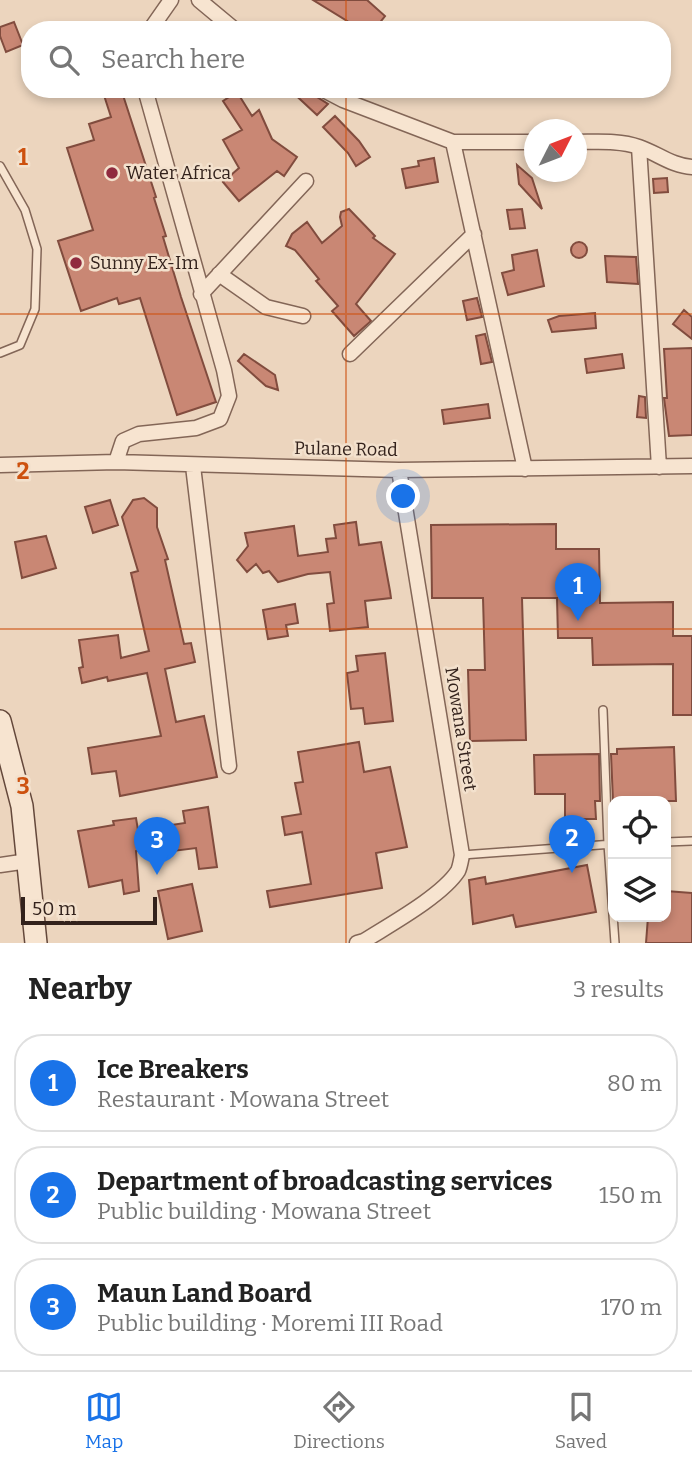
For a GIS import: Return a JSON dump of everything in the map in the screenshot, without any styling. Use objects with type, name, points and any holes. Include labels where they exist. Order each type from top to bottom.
[{"type":"street","points":[[156,21],[171,0]]},
{"type":"street","points":[[199,0],[224,21]]},
{"type":"street","points":[[116,462],[123,441],[139,434],[196,429],[220,419],[229,396],[164,149],[148,98]]},
{"type":"street","points":[[339,98],[453,142],[524,142]]},
{"type":"street","points":[[453,142],[525,469]]},
{"type":"street","points":[[587,142],[616,142],[639,147],[683,167],[692,167]]},
{"type":"street","points":[[639,147],[659,467]]},
{"type":"street","points":[[201,295],[306,181]]},
{"type":"street","points":[[350,354],[474,234]]},
{"type":"street","points":[[219,274],[266,307],[303,316]]},
{"type":"street","name":"Pulane Road","points":[[0,464],[116,462],[399,470],[692,466]]},
{"type":"street","points":[[193,466],[229,766]]},
{"type":"street","name":"Mowana Street","points":[[399,470],[462,855]]},
{"type":"street","points":[[0,721],[22,806],[36,943]]},
{"type":"street","points":[[358,943],[442,887],[459,869],[462,855]]},
{"type":"street","points":[[0,864],[28,861]]},
{"type":"lane","points":[[0,166],[25,210],[37,249],[35,309],[20,345],[0,353]]},
{"type":"lane","points":[[603,710],[608,806]]},
{"type":"lane","points":[[671,842],[692,841]]},
{"type":"lane","points":[[462,855],[608,844]]},
{"type":"lane","points":[[611,859],[615,943]]},
{"type":"building","points":[[313,0],[367,0],[385,16],[381,21],[347,21]]},
{"type":"building","points":[[14,22],[21,46],[6,52],[0,36],[0,27]]},
{"type":"building","points":[[105,98],[124,98],[156,197],[154,198],[166,236],[163,237],[181,297],[216,402],[177,415],[140,298],[119,304],[117,298],[81,311],[58,241],[93,230],[67,148],[94,140],[89,124],[111,117]]},
{"type":"building","points":[[228,98],[241,98],[252,116],[259,110],[272,139],[297,157],[284,176],[277,171],[239,201],[223,182],[239,168],[223,140],[242,130],[223,101]]},
{"type":"building","points":[[299,98],[319,98],[328,104],[317,115]]},
{"type":"building","points":[[335,116],[370,157],[356,166],[348,153],[323,127]]},
{"type":"building","points":[[434,158],[438,182],[406,188],[402,169],[419,166],[418,161]]},
{"type":"building","points":[[517,165],[524,171],[524,182],[533,182],[542,209],[519,184]]},
{"type":"building","points":[[667,178],[668,192],[654,193],[653,179]]},
{"type":"building","points":[[349,209],[375,236],[373,238],[395,254],[356,304],[371,321],[354,336],[332,311],[338,306],[316,281],[319,279],[295,250],[286,246],[292,234],[307,222],[322,243],[342,226],[341,212]]},
{"type":"building","points":[[522,209],[525,228],[510,229],[507,210]]},
{"type":"building","points":[[579,242],[585,244],[585,256],[579,258],[573,256],[571,250],[573,244]]},
{"type":"building","points":[[537,250],[544,286],[508,295],[502,273],[514,270],[512,255]]},
{"type":"building","points":[[605,256],[636,257],[638,284],[607,282]]},
{"type":"building","points":[[477,298],[482,317],[467,320],[463,301]]},
{"type":"building","points":[[684,310],[692,317],[692,339],[673,324]]},
{"type":"building","points":[[595,313],[596,328],[552,332],[548,320],[559,316]]},
{"type":"building","points":[[485,334],[492,362],[481,364],[476,336]]},
{"type":"building","points":[[692,348],[692,435],[669,436],[664,398],[667,398],[664,349]]},
{"type":"building","points":[[244,354],[275,375],[278,390],[266,386],[238,361]]},
{"type":"building","points":[[622,354],[624,368],[587,373],[585,359]]},
{"type":"building","points":[[639,396],[645,397],[646,418],[637,417]]},
{"type":"building","points":[[488,404],[490,418],[444,424],[442,410]]},
{"type":"building","points":[[144,498],[157,508],[157,527],[168,559],[165,560],[184,644],[191,643],[195,662],[165,669],[176,722],[204,716],[217,777],[120,796],[116,771],[92,774],[88,748],[161,736],[147,673],[108,681],[107,677],[82,683],[79,668],[83,667],[79,640],[118,635],[121,658],[149,651],[131,573],[138,571],[122,517],[133,500]]},
{"type":"building","points":[[110,500],[118,525],[93,533],[85,507]]},
{"type":"building","points":[[356,522],[359,545],[381,542],[391,598],[365,601],[368,627],[330,631],[327,604],[334,603],[330,572],[308,574],[278,582],[269,571],[263,573],[256,564],[247,572],[237,560],[248,546],[245,533],[294,526],[298,556],[328,552],[326,539],[336,538],[334,525]]},
{"type":"building","points":[[556,524],[556,549],[599,549],[600,603],[673,602],[673,636],[692,636],[692,715],[673,715],[673,664],[593,665],[592,638],[558,638],[557,598],[522,598],[526,740],[470,741],[468,670],[485,670],[483,598],[432,598],[431,525]]},
{"type":"building","points":[[46,536],[56,568],[22,578],[15,542]]},
{"type":"building","points":[[295,604],[298,623],[286,625],[288,636],[268,639],[263,610]]},
{"type":"building","points":[[385,653],[393,721],[365,724],[363,708],[351,709],[347,673],[358,671],[356,656]]},
{"type":"building","points":[[359,742],[364,772],[390,767],[407,847],[376,853],[382,888],[270,907],[267,891],[311,884],[302,832],[285,835],[282,817],[301,814],[295,783],[303,782],[298,752]]},
{"type":"building","points":[[674,747],[676,801],[671,801],[671,796],[613,796],[611,754],[617,754],[617,749]]},
{"type":"building","points":[[599,754],[600,801],[595,801],[596,819],[565,819],[565,794],[535,794],[534,755]]},
{"type":"building","points":[[208,807],[217,867],[199,869],[196,848],[149,854],[148,849],[136,851],[139,891],[124,894],[122,880],[89,887],[78,831],[114,825],[113,821],[136,818],[138,830],[185,823],[183,811]]},
{"type":"building","points":[[587,865],[596,912],[516,927],[513,915],[473,924],[469,880],[485,877],[486,884]]},
{"type":"building","points":[[192,884],[202,931],[168,939],[158,891]]},
{"type":"building","points":[[671,891],[692,893],[692,943],[646,943],[648,922],[671,922]]},
{"type":"place","name":"Water Africa","points":[[112,173]]},
{"type":"place","name":"Sunny Ex-Im","points":[[76,263]]},
{"type":"place","name":"Ice Breakers","points":[[578,621]]},
{"type":"place","name":"Department of broadcasting services","points":[[572,873]]},
{"type":"place","name":"Maun Land Board","points":[[157,875]]}]
